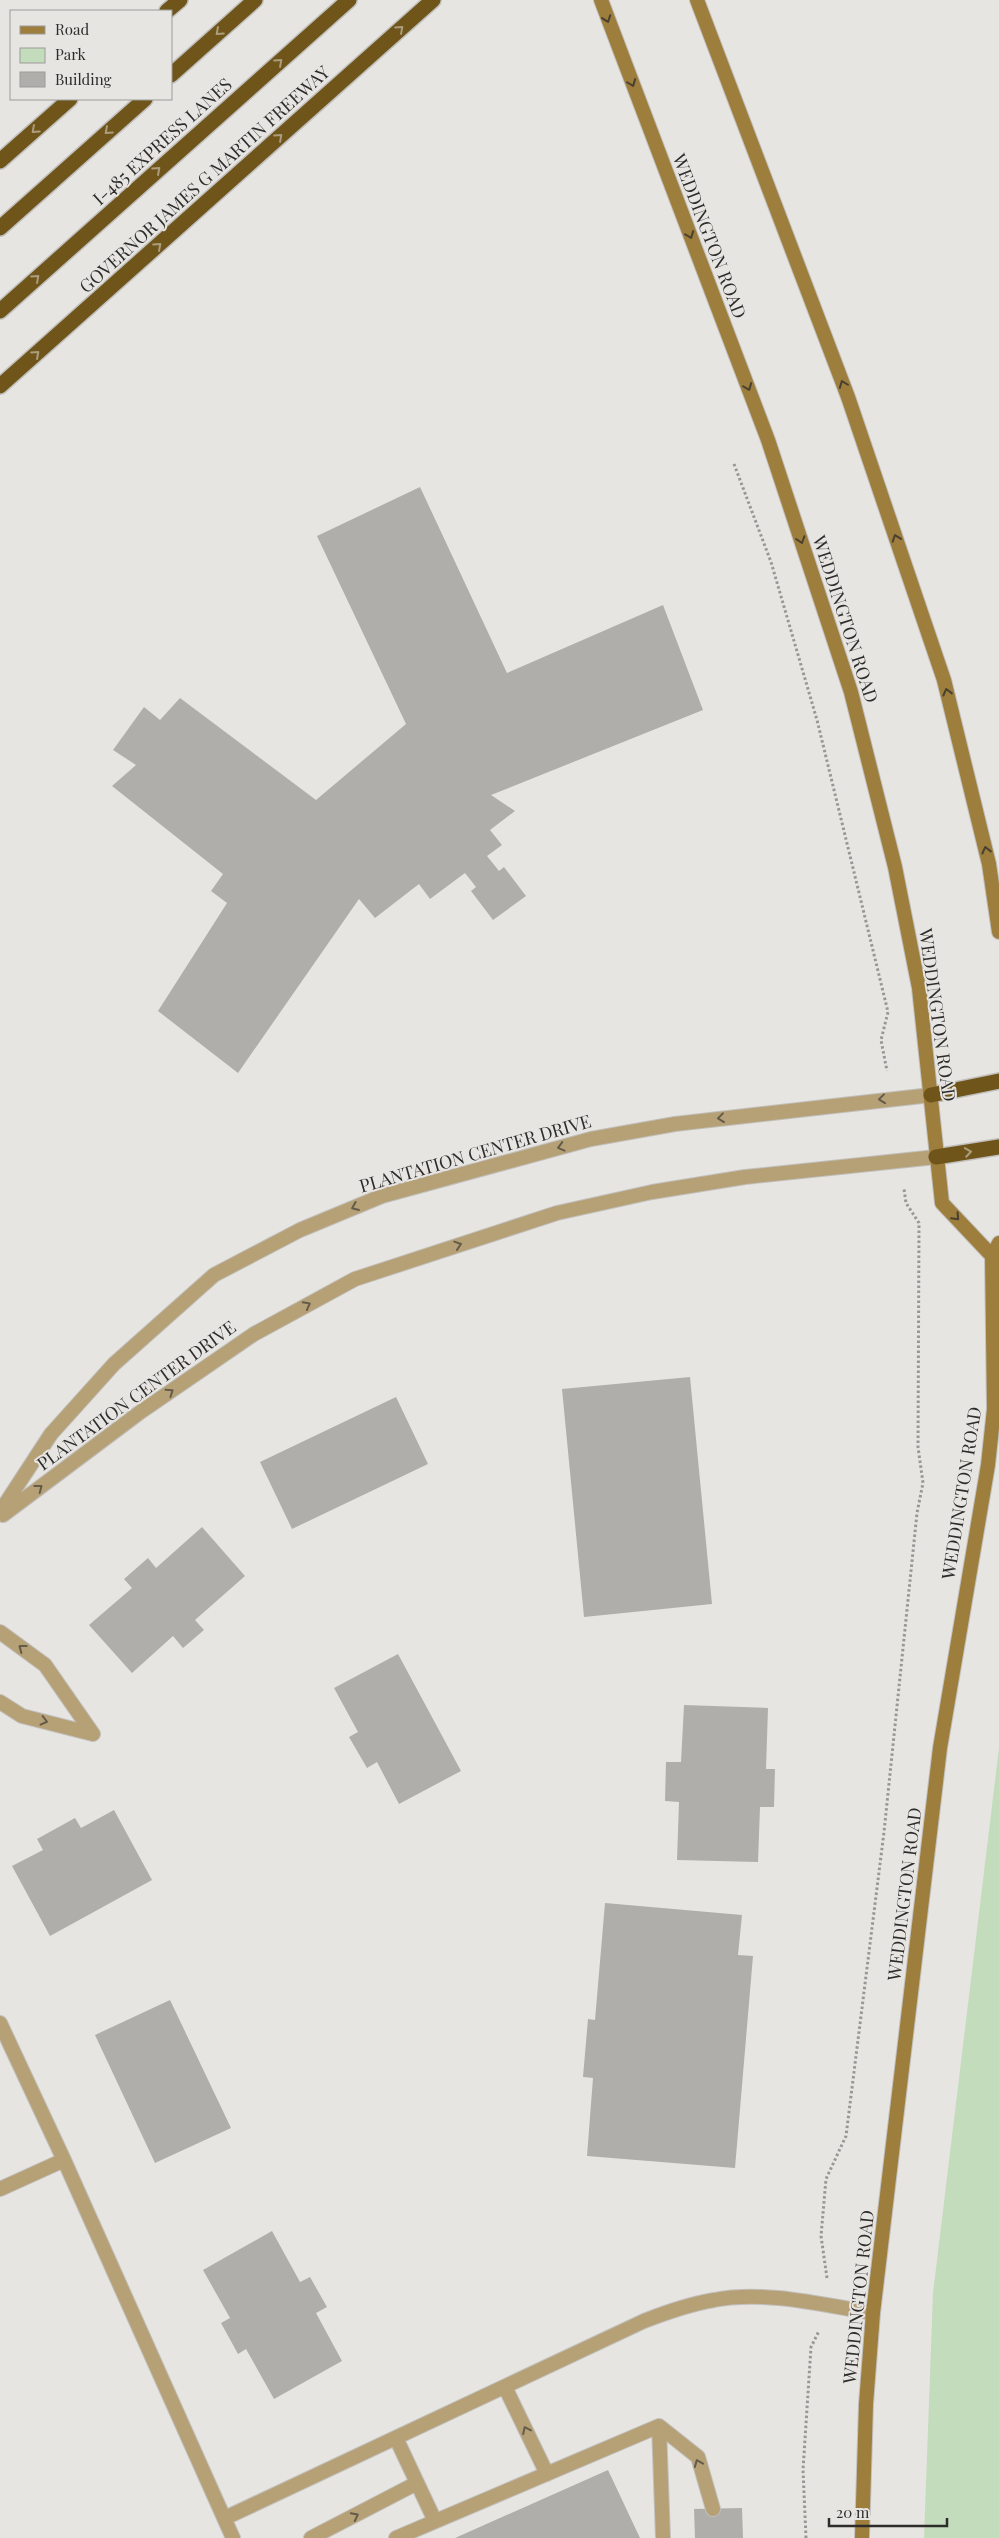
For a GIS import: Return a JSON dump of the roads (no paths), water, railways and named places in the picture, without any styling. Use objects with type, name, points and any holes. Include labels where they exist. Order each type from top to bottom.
[{"type":"highway","points":[[168,10],[180,0]]},
{"type":"highway","points":[[172,74],[255,0]]},
{"type":"highway","name":"I-485 EXPRESS LANES","points":[[0,310],[349,0]]},
{"type":"highway","name":"GOVERNOR JAMES G MARTIN FREEWAY","points":[[0,386],[433,0]]},
{"type":"highway","points":[[0,161],[69,100]]},
{"type":"highway","points":[[0,228],[144,100]]},
{"type":"highway","points":[[931,1095],[999,1081]]},
{"type":"highway","points":[[936,1157],[999,1147]]},
{"type":"main road","name":"WEDDINGTON ROAD","points":[[601,0],[768,440],[851,692],[897,877],[919,988],[942,1203],[992,1256]]},
{"type":"main road","points":[[696,0],[848,398],[944,680],[989,864],[999,932]]},
{"type":"main road","name":"WEDDINGTON ROAD","points":[[862,2538],[866,2404],[873,2313],[940,1748],[988,1465],[994,1409],[992,1256],[999,1243]]},
{"type":"street","name":"PLANTATION CENTER DRIVE","points":[[0,1512],[51,1434],[114,1364],[214,1275],[300,1230],[382,1196],[591,1139],[675,1124],[931,1095]]},
{"type":"street","name":"PLANTATION CENTER DRIVE","points":[[0,1517],[139,1413],[254,1334],[355,1279],[557,1213],[652,1192],[745,1177],[936,1157]]},
{"type":"street","points":[[0,1632],[45,1665],[93,1734],[22,1716],[0,1702]]},
{"type":"street","points":[[0,2023],[64,2160],[234,2538]]},
{"type":"street","points":[[0,2189],[64,2160]]},
{"type":"street","points":[[225,2518],[644,2321],[678,2308],[716,2299],[773,2297],[873,2313]]},
{"type":"street","points":[[505,2387],[547,2474]]},
{"type":"street","points":[[396,2538],[659,2426]]},
{"type":"street","points":[[659,2426],[698,2457],[713,2510]]},
{"type":"street","points":[[659,2426],[663,2538]]},
{"type":"street","points":[[396,2438],[435,2521]]},
{"type":"street","points":[[311,2538],[417,2483]]}]
